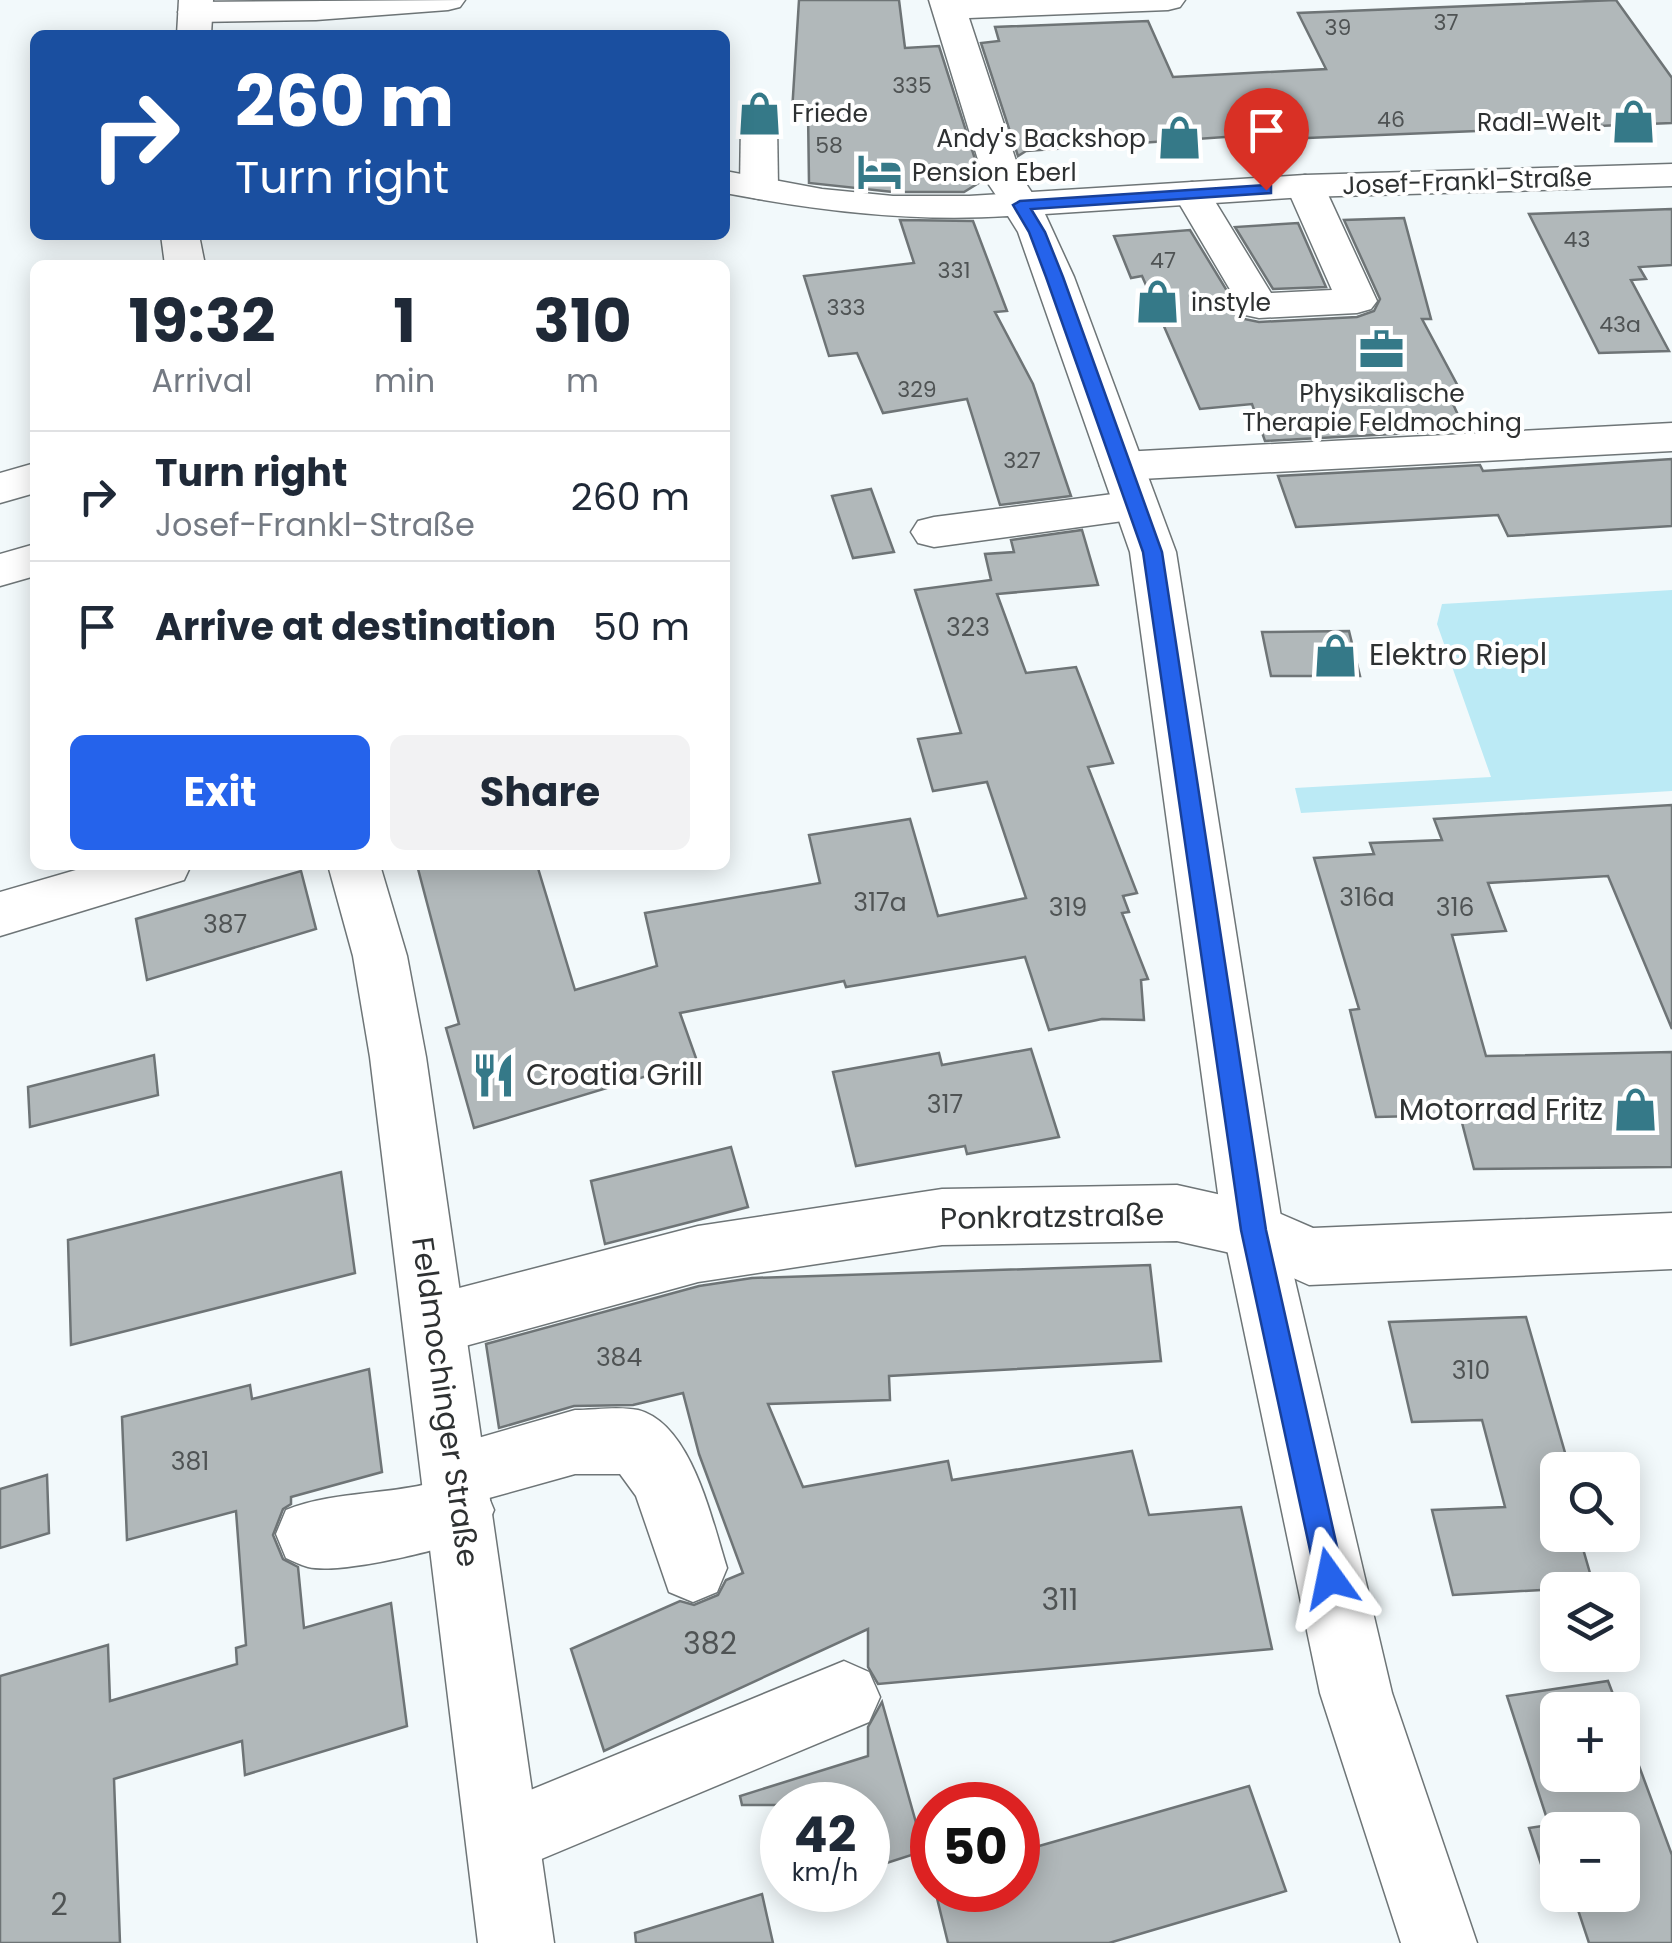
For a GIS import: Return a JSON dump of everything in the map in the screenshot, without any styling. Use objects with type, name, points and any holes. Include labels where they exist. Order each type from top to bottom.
[{"type":"main road","points":[[195,16],[448,0]]},
{"type":"main road","points":[[1168,0],[947,4],[1002,176],[1043,247],[1152,552],[1254,1230],[1356,1694],[1439,1943]]},
{"type":"main road","points":[[742,185],[759,123]]},
{"type":"main road","name":"Josef-Frankl-Straße","points":[[742,185],[893,207],[1020,205],[1305,186],[1672,175]]},
{"type":"main road","points":[[1192,193],[1259,306],[1357,301],[1305,186]]},
{"type":"main road","points":[[934,532],[1129,486],[1672,437]]},
{"type":"main road","points":[[0,488],[30,479]]},
{"type":"main road","points":[[0,570],[30,561]]},
{"type":"main road","points":[[0,914],[148,870]]},
{"type":"main road","name":"Feldmochinger Straße","points":[[355,870],[380,956],[398,1057],[516,1943]]},
{"type":"main road","name":"Ponkratzstraße","points":[[436,1324],[698,1254],[942,1217],[1176,1213],[1254,1230],[1309,1256],[1672,1241]]},
{"type":"main road","points":[[310,1534],[387,1527],[576,1442],[636,1442],[664,1478],[693,1568]]},
{"type":"main road","points":[[503,1838],[844,1697]]},
{"type":"shaded area","points":[[1672,590],[1672,791],[1301,813],[1295,788],[1491,777],[1437,624],[1442,604]]},
{"type":"building","points":[[799,0],[899,0],[905,48],[939,46],[982,181],[964,192],[893,192],[809,183],[808,111],[792,112]]},
{"type":"building","points":[[1616,0],[1672,78],[1672,123],[1255,140],[1253,135],[1026,151],[1018,156],[981,43],[999,41],[995,27],[1148,21],[1173,77],[1326,69],[1298,13]]},
{"type":"building","points":[[1672,209],[1672,265],[1639,267],[1646,279],[1631,280],[1669,351],[1599,353],[1529,214]]},
{"type":"building","points":[[1404,218],[1431,319],[1422,319],[1460,390],[1447,391],[1465,430],[1265,441],[1252,404],[1200,409],[1142,276],[1131,278],[1114,236],[1190,230],[1244,319],[1259,322],[1357,317],[1374,311],[1380,299],[1344,220]]},
{"type":"building","points":[[900,220],[973,221],[1007,311],[995,312],[1033,384],[1071,496],[1000,505],[967,399],[883,413],[857,353],[829,356],[804,276],[914,263]]},
{"type":"building","points":[[1298,223],[1326,287],[1273,289],[1235,227]]},
{"type":"building","points":[[1672,459],[1672,526],[1508,536],[1498,515],[1296,527],[1278,476],[1480,465],[1483,471]]},
{"type":"building","points":[[871,489],[894,552],[853,558],[832,496]]},
{"type":"building","points":[[1082,530],[1098,585],[997,594],[1026,673],[1076,667],[1113,763],[1088,767],[1137,893],[1123,896],[1129,912],[1122,913],[1148,979],[1141,980],[1144,1020],[1102,1019],[1049,1030],[1025,957],[846,987],[844,981],[680,1013],[697,1061],[474,1128],[446,1028],[459,1024],[418,870],[539,870],[575,990],[657,966],[645,913],[820,883],[809,835],[910,819],[938,916],[1026,898],[987,782],[933,791],[918,739],[961,733],[915,590],[991,580],[985,554],[1014,552],[1011,540]]},
{"type":"building","name":"Elektro Riepl","points":[[1349,631],[1360,676],[1271,676],[1262,632]]},
{"type":"building","points":[[1672,805],[1672,1029],[1608,876],[1488,883],[1506,931],[1452,935],[1486,1056],[1672,1052],[1672,1167],[1474,1169],[1460,1115],[1376,1117],[1350,1010],[1359,1009],[1314,858],[1374,854],[1370,843],[1442,840],[1434,819]]},
{"type":"building","points":[[301,871],[316,929],[147,980],[136,919]]},
{"type":"building","points":[[1031,1049],[1059,1137],[967,1154],[965,1146],[856,1166],[833,1072],[939,1053],[942,1065]]},
{"type":"building","points":[[154,1055],[158,1095],[30,1127],[28,1087]]},
{"type":"building","points":[[731,1147],[748,1207],[605,1244],[591,1181]]},
{"type":"building","points":[[341,1172],[355,1273],[71,1345],[68,1240]]},
{"type":"building","points":[[1150,1265],[1161,1361],[889,1376],[890,1400],[768,1404],[803,1487],[948,1461],[952,1480],[1132,1451],[1149,1515],[1241,1507],[1272,1649],[878,1684],[868,1667],[868,1629],[604,1751],[571,1649],[680,1601],[694,1605],[718,1595],[726,1580],[743,1573],[699,1454],[683,1393],[633,1405],[574,1406],[499,1428],[486,1344],[699,1286],[752,1278]]},
{"type":"building","points":[[1526,1317],[1565,1452],[1540,1452],[1540,1552],[1584,1552],[1590,1572],[1540,1572],[1540,1590],[1453,1595],[1432,1510],[1505,1507],[1482,1420],[1412,1422],[1389,1322]]},
{"type":"building","points":[[369,1369],[382,1472],[291,1497],[273,1535],[283,1559],[298,1567],[304,1628],[391,1603],[407,1726],[245,1775],[242,1741],[114,1779],[120,1943],[0,1943],[0,1676],[108,1645],[110,1701],[237,1664],[236,1648],[246,1645],[236,1511],[127,1540],[122,1417],[250,1385],[252,1399]]},
{"type":"building","points":[[47,1475],[49,1533],[0,1548],[0,1489]]},
{"type":"building","points":[[1608,1681],[1612,1692],[1540,1692],[1540,1792],[1640,1792],[1640,1769],[1672,1855],[1672,1943],[1589,1943],[1579,1912],[1640,1912],[1640,1812],[1545,1812],[1507,1696]]},
{"type":"building","points":[[882,1702],[910,1801],[910,1856],[890,1862],[890,1782],[785,1782],[868,1756],[868,1727]]},
{"type":"building","points":[[1249,1786],[1286,1891],[1109,1943],[948,1943],[940,1912],[1040,1912],[1040,1846]]},
{"type":"building","points":[[760,1790],[760,1805],[742,1805],[740,1796]]},
{"type":"building","points":[[1540,1826],[1540,1861],[1529,1828]]},
{"type":"building","points":[[760,1895],[760,1912],[766,1912],[773,1943],[636,1943],[635,1933]]},
{"type":"place","name":"Friede","points":[[759,113]]},
{"type":"place","name":"Radl-Welt","points":[[1634,122]]},
{"type":"place","name":"Andy's Backshop","points":[[1179,138]]},
{"type":"place","name":"Pension Eberl","points":[[879,172]]},
{"type":"place","name":"instyle","points":[[1158,302]]},
{"type":"place","name":"Physikalische Therapie Feldmoching","points":[[1382,349]]},
{"type":"place","name":"Elektro Riepl","points":[[1336,655]]},
{"type":"place","name":"Croatia Grill","points":[[493,1075]]},
{"type":"place","name":"Motorrad Fritz","points":[[1636,1110]]},
{"type":"route","points":[[1266,190],[1020,205],[1037,232],[1152,552],[1254,1230],[1330,1578]]}]
